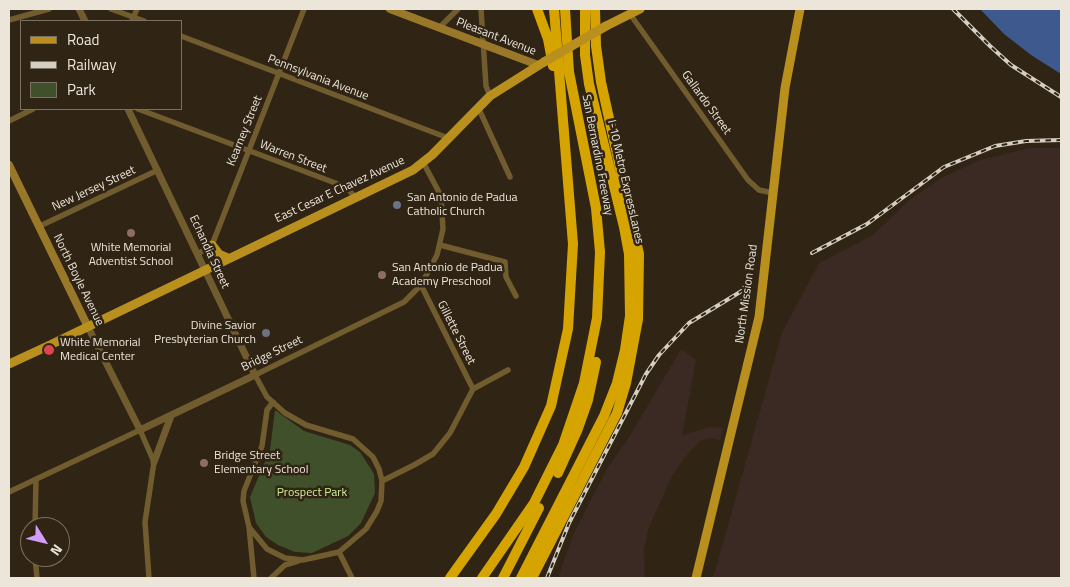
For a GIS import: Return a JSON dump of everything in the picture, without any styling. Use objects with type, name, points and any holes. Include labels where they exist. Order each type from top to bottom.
[{"type":"highway","points":[[538,9],[548,39],[563,119]]},
{"type":"highway","points":[[450,578],[496,514],[524,467],[551,406],[568,328],[573,244],[554,9]]},
{"type":"highway","name":"San Bernardino Freeway","points":[[482,578],[534,504],[563,445],[578,404],[590,361],[600,274],[596,208],[569,72],[565,9]]},
{"type":"highway","name":"I-10 Metro ExpressLanes","points":[[521,578],[604,416],[617,383],[625,350],[630,316],[629,254],[589,84],[585,56],[585,9]]},
{"type":"highway","name":"I-10 Metro ExpressLanes","points":[[532,578],[616,413],[626,383],[638,318],[639,254],[601,82],[596,46],[595,9]]},
{"type":"highway","points":[[503,578],[565,459],[588,400],[601,324],[600,274]]},
{"type":"main road","name":"Pleasant Avenue","points":[[390,9],[541,64]]},
{"type":"main road","name":"East Cesar E Chavez Avenue","points":[[9,364],[401,176],[423,162],[490,96],[606,26],[640,9]]},
{"type":"main road","name":"North Mission Road","points":[[696,578],[759,317],[785,88],[800,9]]},
{"type":"main road","name":"North Boyle Avenue","points":[[9,165],[88,327]]},
{"type":"main road","points":[[212,245],[218,254],[228,258]]},
{"type":"street","points":[[9,20],[49,9]]},
{"type":"street","points":[[111,9],[133,19],[137,9]]},
{"type":"street","name":"Kearney Street","points":[[212,245],[247,150],[304,9]]},
{"type":"street","points":[[440,27],[458,9]]},
{"type":"street","points":[[481,9],[486,86],[490,96]]},
{"type":"street","name":"Gallardo Street","points":[[630,14],[748,180],[758,190],[773,193]]},
{"type":"street","name":"Pennsylvania Avenue","points":[[182,36],[448,138]]},
{"type":"street","points":[[478,107],[510,177]]},
{"type":"street","points":[[9,121],[31,110]]},
{"type":"street","name":"Echandia Street","points":[[128,110],[267,397],[306,425],[353,439],[372,457],[379,469],[382,481],[381,501],[373,520],[357,538],[339,552],[322,558],[303,560],[285,558],[267,549],[249,527],[243,501],[244,491],[262,446],[267,410],[273,402]]},
{"type":"street","name":"Warren Street","points":[[141,110],[346,187],[354,197]]},
{"type":"street","name":"Bridge Street","points":[[9,492],[171,416],[404,302],[421,285],[431,269],[440,245],[443,229],[441,196],[423,162]]},
{"type":"street","name":"New Jersey Street","points":[[40,226],[158,170]]},
{"type":"street","points":[[198,254],[212,245]]},
{"type":"street","points":[[440,245],[505,262],[506,277],[516,296]]},
{"type":"street","name":"Gillette Street","points":[[421,285],[473,389]]},
{"type":"street","name":"North Boyle Avenue","points":[[88,327],[154,462]]},
{"type":"street","points":[[382,481],[414,466],[433,454],[450,433],[473,389],[508,370]]},
{"type":"street","points":[[149,578],[145,522],[154,462],[171,416]]},
{"type":"street","points":[[35,517],[36,479]]},
{"type":"street","points":[[249,527],[254,578]]},
{"type":"street","points":[[339,552],[352,578]]},
{"type":"street","points":[[271,578],[285,565],[303,560]]},
{"type":"shaded area","points":[[1030,148],[1061,148],[1061,578],[713,578],[782,333],[819,263],[873,235],[908,201],[943,177],[980,160]]},
{"type":"shaded area","points":[[681,349],[696,360],[682,436],[708,427],[723,428],[720,440],[709,438],[700,441],[673,474],[649,527],[644,549],[645,578],[558,578],[573,535],[607,469],[628,439]]},
{"type":"green space","name":"Prospect Park","points":[[275,410],[304,431],[350,445],[360,452],[374,474],[375,493],[361,523],[348,536],[312,553],[295,552],[278,545],[266,537],[256,523],[250,497],[270,450]]},
{"type":"water","points":[[980,9],[1061,9],[1061,74],[1031,55],[1004,34]]},
{"type":"railway","points":[[953,9],[1011,65],[1061,97]]},
{"type":"railway","points":[[812,253],[867,224],[944,167],[995,146],[1026,141],[1061,140]]},
{"type":"railway","points":[[547,578],[569,523],[646,374],[659,355],[689,323],[750,286]]},
{"type":"place","name":"San Antonio de Padua Catholic Church","points":[[397,205]]},
{"type":"place","name":"White Memorial Adventist School","points":[[131,233]]},
{"type":"place","name":"San Antonio de Padua Academy Preschool","points":[[382,275]]},
{"type":"place","name":"Divine Savior Presbyterian Church","points":[[266,333]]},
{"type":"place","name":"White Memorial Medical Center","points":[[49,350]]},
{"type":"place","name":"Bridge Street Elementary School","points":[[204,463]]}]
